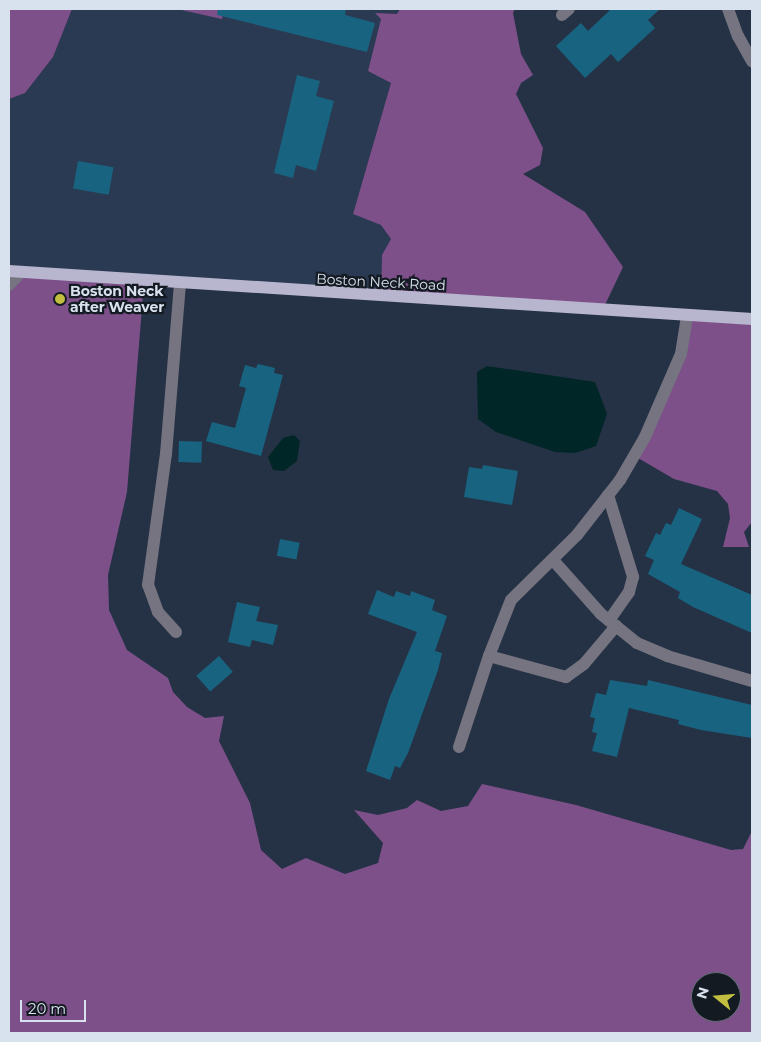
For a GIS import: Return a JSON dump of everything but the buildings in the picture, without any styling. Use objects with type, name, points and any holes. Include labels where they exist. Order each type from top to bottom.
[{"type":"main road","name":"Boston Neck Road","points":[[15,272],[687,317],[752,319]]},
{"type":"street","points":[[728,9],[738,36],[752,60]]},
{"type":"street","points":[[9,286],[15,272]]},
{"type":"street","points":[[176,632],[158,612],[148,585],[166,454],[180,284]]},
{"type":"street","points":[[459,747],[489,656],[511,600],[553,560],[608,495],[645,437],[664,399],[681,354],[687,317]]},
{"type":"street","points":[[489,656],[566,677],[584,664],[612,624],[629,592],[633,577],[608,495]]},
{"type":"street","points":[[553,560],[612,624],[637,643],[667,656],[752,681]]},
{"type":"shaded area","points":[[9,9],[72,9],[53,57],[25,93],[9,99]]},
{"type":"shaded area","points":[[72,9],[177,9],[222,18],[224,9],[400,9],[398,14],[375,13],[381,19],[368,71],[391,83],[353,214],[381,225],[391,239],[382,255],[381,297],[9,272],[9,99],[25,93],[53,57]]},
{"type":"shaded area","points":[[177,9],[224,9],[222,19]]},
{"type":"shaded area","points":[[400,9],[515,9],[513,13],[521,54],[533,75],[521,83],[516,94],[543,148],[540,165],[523,174],[585,212],[623,267],[603,309],[381,296],[382,255],[391,239],[381,225],[353,214],[391,83],[368,71],[381,19],[375,13],[397,14]]},
{"type":"shaded area","points":[[9,272],[144,283],[127,492],[108,575],[109,610],[127,650],[168,678],[173,692],[187,707],[205,718],[224,716],[219,741],[250,803],[261,850],[282,869],[306,858],[345,874],[378,863],[383,843],[354,810],[378,815],[407,808],[417,800],[441,811],[468,806],[482,784],[576,805],[731,850],[743,849],[752,831],[752,1033],[9,1033]]},
{"type":"shaded area","points":[[693,319],[752,323],[752,522],[744,532],[749,547],[723,547],[730,518],[728,504],[717,491],[674,479],[638,458]]},
{"type":"shaded area","points":[[487,366],[595,382],[607,414],[596,446],[575,453],[555,452],[496,432],[478,419],[477,372]]},
{"type":"shaded area","points":[[294,435],[300,441],[297,461],[284,471],[273,470],[268,457],[283,438]]},
{"type":"place","name":"Boston Neck after Weaver","points":[[60,299]]}]
